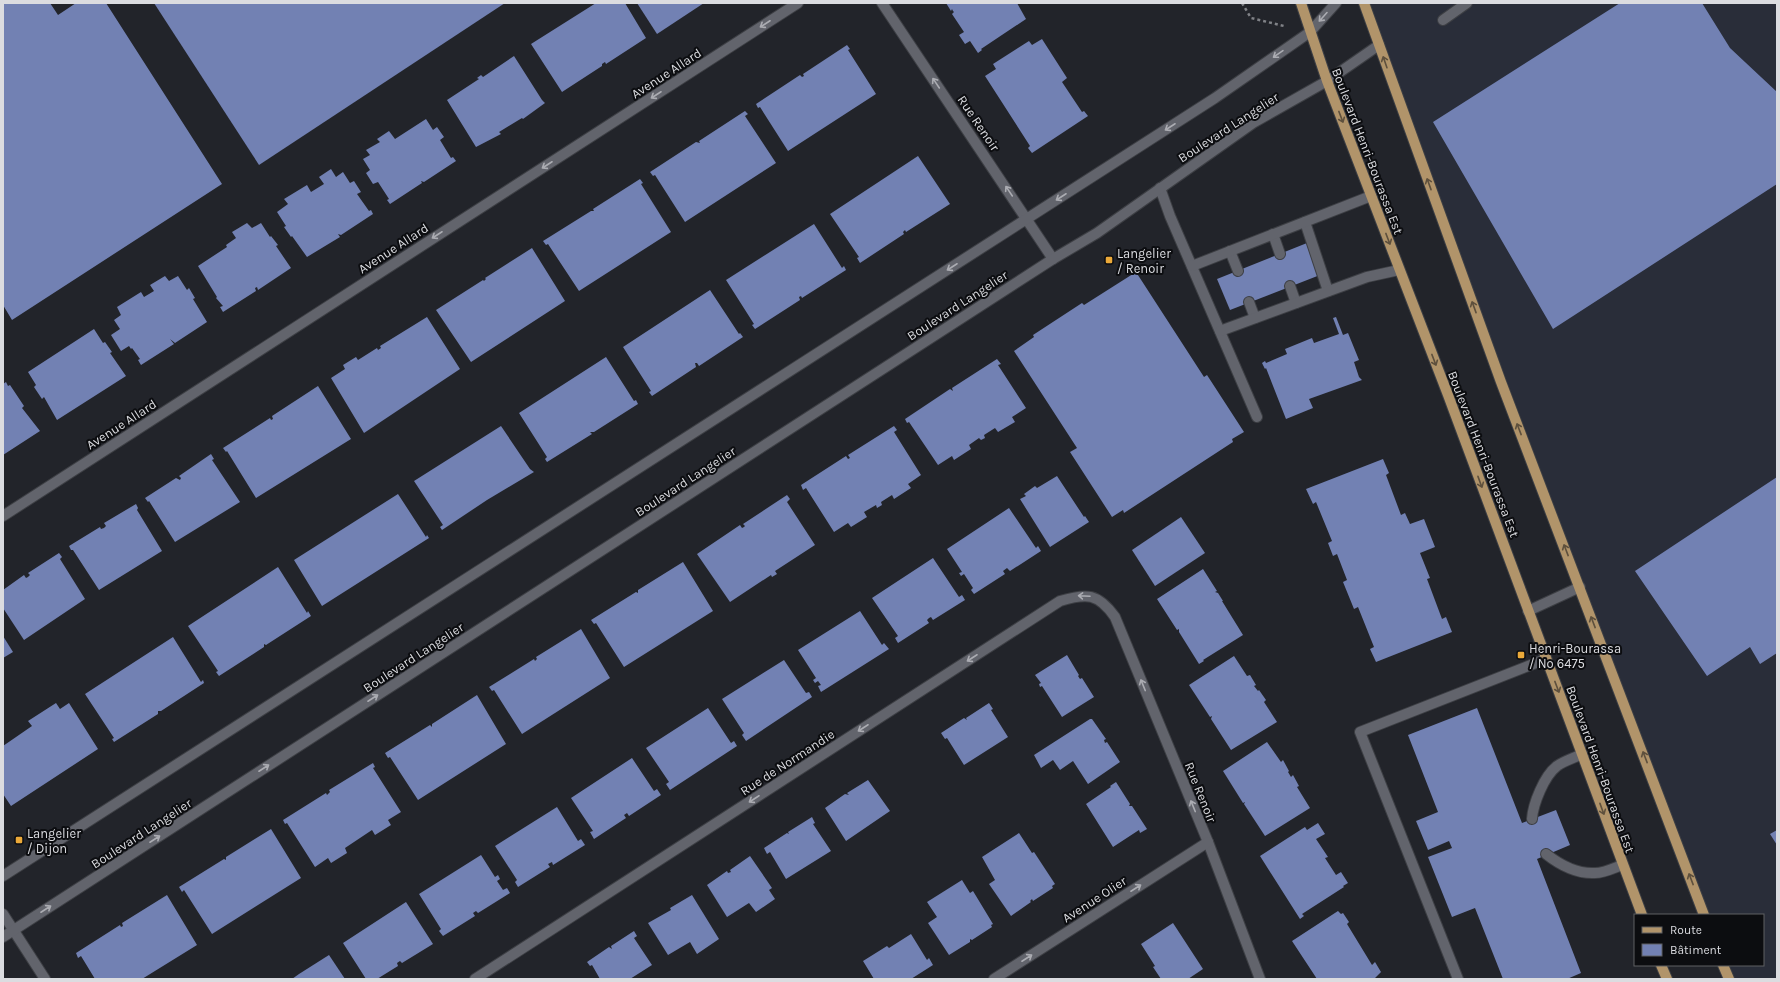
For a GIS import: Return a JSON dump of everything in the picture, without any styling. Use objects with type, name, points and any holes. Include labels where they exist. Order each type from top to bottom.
[{"type":"main road","name":"Avenue Allard","points":[[3,516],[798,3]]},
{"type":"main road","name":"Rue Renoir","points":[[882,3],[1053,259]]},
{"type":"main road","name":"Boulevard Henri-Bourassa Est","points":[[1301,3],[1327,81],[1642,914]]},
{"type":"main road","points":[[3,876],[43,852],[1215,98],[1310,32],[1336,3]]},
{"type":"main road","points":[[1364,3],[1501,382],[1704,914]]},
{"type":"main road","points":[[1443,20],[1467,3]]},
{"type":"main road","name":"Boulevard Langelier","points":[[3,937],[1097,232],[1253,123],[1327,81],[1380,45]]},
{"type":"main road","points":[[1160,188],[1170,216],[1257,417]]},
{"type":"main road","points":[[1192,266],[1371,196]]},
{"type":"main road","points":[[1305,222],[1328,291]]},
{"type":"main road","points":[[1273,234],[1280,254]]},
{"type":"main road","points":[[1230,251],[1238,271]]},
{"type":"main road","points":[[1220,331],[1367,277],[1399,270]]},
{"type":"main road","points":[[1290,286],[1296,303]]},
{"type":"main road","points":[[1249,302],[1255,318]]},
{"type":"main road","points":[[1528,612],[1580,587]]},
{"type":"main road","name":"Rue de Normandie","points":[[474,979],[1060,601],[1076,596],[1094,597],[1106,604],[1115,616]]},
{"type":"main road","name":"Rue Renoir","points":[[1115,616],[1208,842],[1260,979]]},
{"type":"main road","points":[[1458,979],[1360,732],[1546,659]]},
{"type":"main road","points":[[1532,819],[1532,809],[1537,797],[1556,766],[1582,754]]},
{"type":"main road","name":"Avenue Olier","points":[[994,979],[1208,842]]},
{"type":"main road","points":[[1546,854],[1556,862],[1586,873],[1596,874],[1622,865]]},
{"type":"main road","points":[[3,914],[45,979]]},
{"type":"main road","points":[[1661,966],[1667,979]]},
{"type":"main road","points":[[1723,966],[1729,979]]},
{"type":"path","points":[[1242,3],[1251,18],[1310,32]]},
{"type":"shaded area","points":[[1364,3],[1777,3],[1777,979],[1733,979],[1728,966],[1764,966],[1764,914],[1709,914]]},
{"type":"building","points":[[3,3],[50,3],[58,15],[76,3],[106,3],[222,184],[12,320],[3,305]]},
{"type":"building","points":[[154,3],[505,3],[259,165]]},
{"type":"building","points":[[596,3],[625,3],[646,38],[606,64],[605,62],[602,66],[562,92],[531,44]]},
{"type":"building","points":[[637,3],[704,3],[657,34]]},
{"type":"building","points":[[946,3],[1017,3],[1026,19],[981,49],[982,50],[978,53],[970,41],[965,44],[959,35],[964,32],[952,14],[954,12],[952,9],[951,11]]},
{"type":"building","points":[[1620,3],[1702,3],[1730,48],[1777,92],[1777,184],[1553,329],[1433,122]]},
{"type":"building","points":[[1042,39],[1067,78],[1062,82],[1082,112],[1084,111],[1088,116],[1032,153],[1028,148],[1030,146],[985,76],[996,69],[993,64],[1029,41],[1032,45]]},
{"type":"building","points":[[847,45],[850,49],[848,50],[876,94],[788,151],[760,107],[758,108],[756,104],[800,75],[802,77],[804,76],[803,74]]},
{"type":"building","points":[[514,56],[545,103],[523,119],[522,118],[499,132],[501,134],[476,147],[447,100],[479,79],[477,78],[481,75],[483,77]]},
{"type":"building","points":[[745,111],[748,114],[745,116],[776,163],[685,222],[655,175],[653,176],[650,172],[696,142],[700,143],[699,141]]},
{"type":"building","points":[[426,119],[433,130],[437,127],[444,137],[440,140],[451,158],[453,157],[456,161],[424,182],[421,181],[422,183],[390,204],[387,200],[389,199],[378,182],[373,184],[366,173],[370,170],[363,159],[370,155],[366,150],[380,142],[377,139],[389,131],[395,139]]},
{"type":"building","points":[[918,156],[950,204],[906,232],[905,230],[903,232],[904,234],[860,263],[857,258],[859,257],[830,214]]},
{"type":"building","points":[[331,169],[336,177],[343,172],[350,183],[354,181],[361,192],[357,194],[369,211],[371,210],[373,214],[341,235],[338,234],[340,237],[307,257],[284,227],[286,226],[277,212],[288,204],[284,199],[307,185],[311,192],[324,184],[319,177]]},
{"type":"building","points":[[640,179],[643,183],[641,184],[671,232],[579,291],[548,244],[546,245],[543,241],[591,211],[594,211],[593,209]]},
{"type":"building","points":[[247,223],[252,228],[261,223],[270,237],[271,236],[278,245],[276,246],[291,268],[258,290],[257,287],[255,288],[256,291],[223,312],[220,307],[223,306],[216,298],[217,297],[198,266],[227,247],[226,245],[236,238],[232,232]]},
{"type":"building","points":[[814,224],[842,268],[844,266],[846,270],[802,298],[801,296],[799,297],[800,300],[755,329],[752,325],[754,324],[726,280]]},
{"type":"building","points":[[1307,243],[1320,275],[1230,310],[1217,279]]},
{"type":"building","points":[[532,248],[565,301],[471,362],[436,310],[483,280],[484,281],[486,279],[485,278]]},
{"type":"building","points":[[1136,272],[1204,377],[1207,375],[1244,432],[1232,439],[1233,442],[1124,513],[1123,510],[1112,517],[1070,452],[1077,448],[1014,351],[1034,337],[1033,335],[1082,303],[1084,305]]},
{"type":"building","points":[[165,276],[169,281],[178,276],[187,290],[189,288],[195,298],[193,299],[207,322],[175,343],[170,339],[174,344],[141,365],[138,360],[140,359],[132,348],[131,349],[129,346],[121,351],[111,335],[120,329],[114,320],[121,315],[117,307],[141,292],[144,297],[154,291],[150,285]]},
{"type":"building","points":[[710,290],[739,334],[740,333],[743,337],[699,366],[695,363],[696,367],[652,396],[649,392],[651,391],[623,347]]},
{"type":"building","points":[[427,317],[460,369],[364,433],[331,378],[345,369],[343,365],[356,357],[358,360],[377,348],[378,350],[381,348],[380,346]]},
{"type":"building","points":[[1336,317],[1343,335],[1348,333],[1359,360],[1354,362],[1359,377],[1362,380],[1309,399],[1313,408],[1286,419],[1266,368],[1265,369],[1262,363],[1265,361],[1266,363],[1287,354],[1285,349],[1312,338],[1314,343],[1339,334],[1333,318]]},
{"type":"building","points":[[94,329],[103,343],[105,342],[112,352],[110,353],[126,376],[57,420],[44,397],[42,399],[34,387],[36,385],[28,372]]},
{"type":"building","points":[[606,357],[634,401],[636,400],[638,404],[594,432],[590,432],[592,434],[547,462],[545,459],[547,457],[519,413]]},
{"type":"building","points":[[997,359],[1001,364],[998,365],[1026,408],[1012,417],[1015,422],[998,432],[995,428],[984,435],[985,438],[981,440],[979,438],[969,445],[971,449],[954,460],[952,456],[938,465],[909,422],[907,423],[905,419],[950,389],[953,391],[952,388]]},
{"type":"building","points":[[6,382],[8,386],[10,385],[24,406],[22,408],[40,431],[3,455],[3,384]]},
{"type":"building","points":[[318,386],[351,439],[256,498],[227,451],[226,452],[223,448],[270,418],[271,420],[273,419],[272,416]]},
{"type":"building","points":[[501,426],[530,469],[534,472],[487,500],[442,530],[440,527],[443,525],[414,481]]},
{"type":"building","points":[[894,426],[897,430],[894,432],[921,475],[908,484],[911,488],[894,499],[892,495],[881,502],[882,505],[877,508],[876,505],[864,512],[867,517],[851,527],[848,523],[834,532],[806,488],[803,490],[801,485],[846,456],[848,459],[850,458],[848,455]]},
{"type":"building","points":[[211,454],[214,459],[212,460],[240,502],[175,542],[149,501],[148,502],[145,498],[176,478],[180,480],[181,478],[179,476]]},
{"type":"building","points":[[1383,459],[1389,473],[1386,475],[1401,515],[1405,513],[1410,524],[1424,519],[1435,547],[1420,553],[1430,578],[1427,579],[1442,619],[1446,617],[1452,632],[1376,662],[1370,649],[1374,647],[1358,607],[1354,609],[1343,582],[1347,580],[1337,554],[1333,556],[1328,543],[1332,541],[1316,502],[1313,504],[1306,489]]},
{"type":"building","points":[[1057,476],[1084,517],[1085,516],[1089,522],[1050,547],[1020,499],[1026,496],[1024,494],[1035,486],[1037,488]]},
{"type":"building","points":[[1777,477],[1777,653],[1760,664],[1750,647],[1707,676],[1635,571]]},
{"type":"building","points":[[398,494],[426,537],[427,535],[429,538],[322,606],[294,560]]},
{"type":"building","points":[[787,495],[790,499],[787,502],[815,545],[775,571],[777,574],[772,577],[771,575],[730,602],[697,554],[740,525],[742,528],[744,527],[745,526],[743,524]]},
{"type":"building","points":[[136,504],[138,508],[137,510],[162,551],[99,590],[69,546],[100,527],[101,529],[104,528],[106,526],[104,523]]},
{"type":"building","points":[[1009,508],[1036,548],[1038,546],[1041,551],[1010,571],[1007,568],[1003,571],[1005,574],[974,594],[971,590],[973,588],[964,574],[961,576],[959,573],[962,572],[947,549]]},
{"type":"building","points":[[1181,517],[1205,553],[1155,586],[1132,550]]},
{"type":"building","points":[[59,553],[62,557],[60,559],[85,599],[24,640],[3,608],[3,590],[24,575],[26,578],[28,577],[30,575],[28,573]]},
{"type":"building","points":[[933,558],[959,597],[962,595],[965,600],[933,620],[931,617],[929,618],[927,620],[929,623],[898,643],[895,638],[898,636],[872,598]]},
{"type":"building","points":[[683,562],[713,611],[624,667],[596,623],[594,624],[591,620],[636,592],[638,593],[638,590]]},
{"type":"building","points":[[278,567],[307,613],[308,611],[311,616],[266,645],[264,644],[264,647],[219,676],[216,672],[218,671],[188,626]]},
{"type":"building","points":[[1203,569],[1217,591],[1215,592],[1218,593],[1243,635],[1199,664],[1179,632],[1179,629],[1177,630],[1157,599]]},
{"type":"building","points":[[860,611],[882,645],[884,643],[889,649],[821,692],[818,686],[821,685],[818,681],[815,683],[813,680],[816,678],[798,650]]},
{"type":"building","points":[[581,629],[610,678],[522,734],[494,690],[492,691],[489,687],[534,659],[535,661],[537,659],[536,657]]},
{"type":"building","points":[[3,636],[13,652],[3,658]]},
{"type":"building","points":[[173,637],[201,682],[203,680],[204,683],[161,711],[158,711],[158,714],[114,742],[112,739],[114,738],[85,694]]},
{"type":"building","points":[[1067,655],[1079,675],[1078,676],[1080,679],[1082,678],[1094,697],[1062,717],[1042,686],[1040,687],[1039,684],[1041,683],[1035,675]]},
{"type":"building","points":[[1234,656],[1247,676],[1250,675],[1256,685],[1254,686],[1266,700],[1264,702],[1277,722],[1231,750],[1211,719],[1212,716],[1210,717],[1189,685]]},
{"type":"building","points":[[784,660],[806,693],[809,692],[812,697],[746,741],[742,735],[744,733],[722,699]]},
{"type":"building","points":[[477,695],[506,744],[418,800],[390,757],[388,758],[385,753],[430,725],[432,727],[432,724]]},
{"type":"building","points":[[56,703],[60,709],[69,703],[98,749],[11,806],[3,794],[3,746],[32,726],[28,721]]},
{"type":"building","points":[[989,703],[993,709],[991,710],[1008,737],[964,765],[947,738],[945,739],[941,733],[964,718],[967,720],[966,718]]},
{"type":"building","points":[[708,708],[731,743],[734,741],[737,746],[670,790],[666,784],[669,782],[646,748]]},
{"type":"building","points":[[1477,708],[1522,823],[1556,810],[1570,845],[1537,859],[1581,973],[1567,979],[1503,979],[1475,908],[1452,917],[1428,857],[1452,848],[1449,841],[1428,850],[1416,821],[1438,812],[1408,735]]},
{"type":"building","points":[[1092,719],[1106,739],[1104,740],[1105,743],[1107,742],[1120,762],[1088,784],[1073,761],[1060,770],[1053,760],[1041,768],[1034,755]]},
{"type":"building","points":[[1267,742],[1281,762],[1283,760],[1291,777],[1293,775],[1299,786],[1297,787],[1310,808],[1265,836],[1244,804],[1245,802],[1243,803],[1223,771]]},
{"type":"building","points":[[632,758],[654,791],[657,789],[661,795],[629,816],[627,813],[624,815],[626,818],[594,839],[590,832],[593,831],[571,798]]},
{"type":"building","points":[[373,763],[375,767],[373,768],[401,812],[388,820],[391,825],[375,835],[372,830],[345,848],[347,853],[331,863],[328,858],[315,867],[287,823],[285,824],[283,820],[326,793],[327,795],[330,792],[329,790]]},
{"type":"building","points":[[868,780],[890,811],[846,841],[825,808],[845,794],[849,795],[847,793]]},
{"type":"building","points":[[1116,782],[1130,804],[1129,806],[1132,806],[1147,829],[1140,833],[1139,830],[1113,847],[1086,804]]},
{"type":"building","points":[[557,807],[578,841],[581,839],[585,845],[553,865],[552,862],[548,864],[550,867],[518,887],[515,882],[517,880],[495,846]]},
{"type":"building","points":[[812,817],[815,823],[813,824],[831,851],[786,879],[770,852],[767,854],[764,848],[787,833],[789,834],[788,832]]},
{"type":"building","points":[[1318,823],[1325,834],[1316,839],[1328,857],[1325,858],[1336,875],[1341,872],[1348,883],[1302,914],[1304,916],[1300,919],[1260,856],[1305,827],[1307,830]]},
{"type":"building","points":[[271,829],[301,878],[212,934],[184,890],[182,892],[179,887],[224,859],[226,860],[226,857]]},
{"type":"building","points":[[1777,830],[1777,845],[1770,834]]},
{"type":"building","points":[[1019,833],[1032,853],[1034,852],[1055,884],[1052,886],[1053,888],[1033,901],[1032,899],[1030,901],[1031,902],[1011,916],[989,884],[995,880],[982,857]]},
{"type":"building","points":[[481,855],[495,877],[498,875],[500,879],[497,881],[503,890],[507,888],[510,893],[478,913],[476,911],[473,913],[475,916],[443,936],[439,931],[441,929],[419,894]]},
{"type":"building","points":[[750,856],[772,888],[769,890],[775,899],[756,912],[749,903],[727,917],[707,885],[727,871],[728,873],[731,872],[730,870]]},
{"type":"building","points":[[962,880],[970,893],[973,891],[993,924],[991,925],[992,927],[972,940],[970,939],[970,942],[949,955],[928,923],[937,917],[927,902]]},
{"type":"building","points":[[167,895],[197,945],[142,979],[95,979],[81,956],[78,958],[76,953],[120,925],[121,927],[123,926],[122,923]]},
{"type":"building","points":[[692,895],[719,939],[697,954],[690,942],[668,955],[648,923],[671,910],[670,908]]},
{"type":"building","points":[[406,902],[433,944],[402,963],[400,961],[397,963],[398,966],[377,979],[366,979],[343,943]]},
{"type":"building","points":[[1338,911],[1341,914],[1343,913],[1349,922],[1347,924],[1372,965],[1375,962],[1381,972],[1374,979],[1317,979],[1292,941]]},
{"type":"building","points":[[1173,923],[1203,969],[1188,979],[1161,979],[1153,967],[1155,966],[1141,944]]},
{"type":"building","points":[[634,931],[637,936],[634,938],[652,965],[630,979],[600,979],[592,965],[590,966],[587,962],[609,947],[612,949],[611,946]]},
{"type":"building","points":[[911,934],[927,960],[929,958],[933,965],[911,979],[874,979],[863,961],[887,946],[889,948]]},
{"type":"building","points":[[329,955],[345,979],[292,979],[299,974]]},
{"type":"place","name":"Langelier / Renoir","points":[[1109,260]]},
{"type":"place","name":"Henri-Bourassa / No 6475","points":[[1521,655]]},
{"type":"place","name":"Langelier / Dijon","points":[[19,840]]}]
